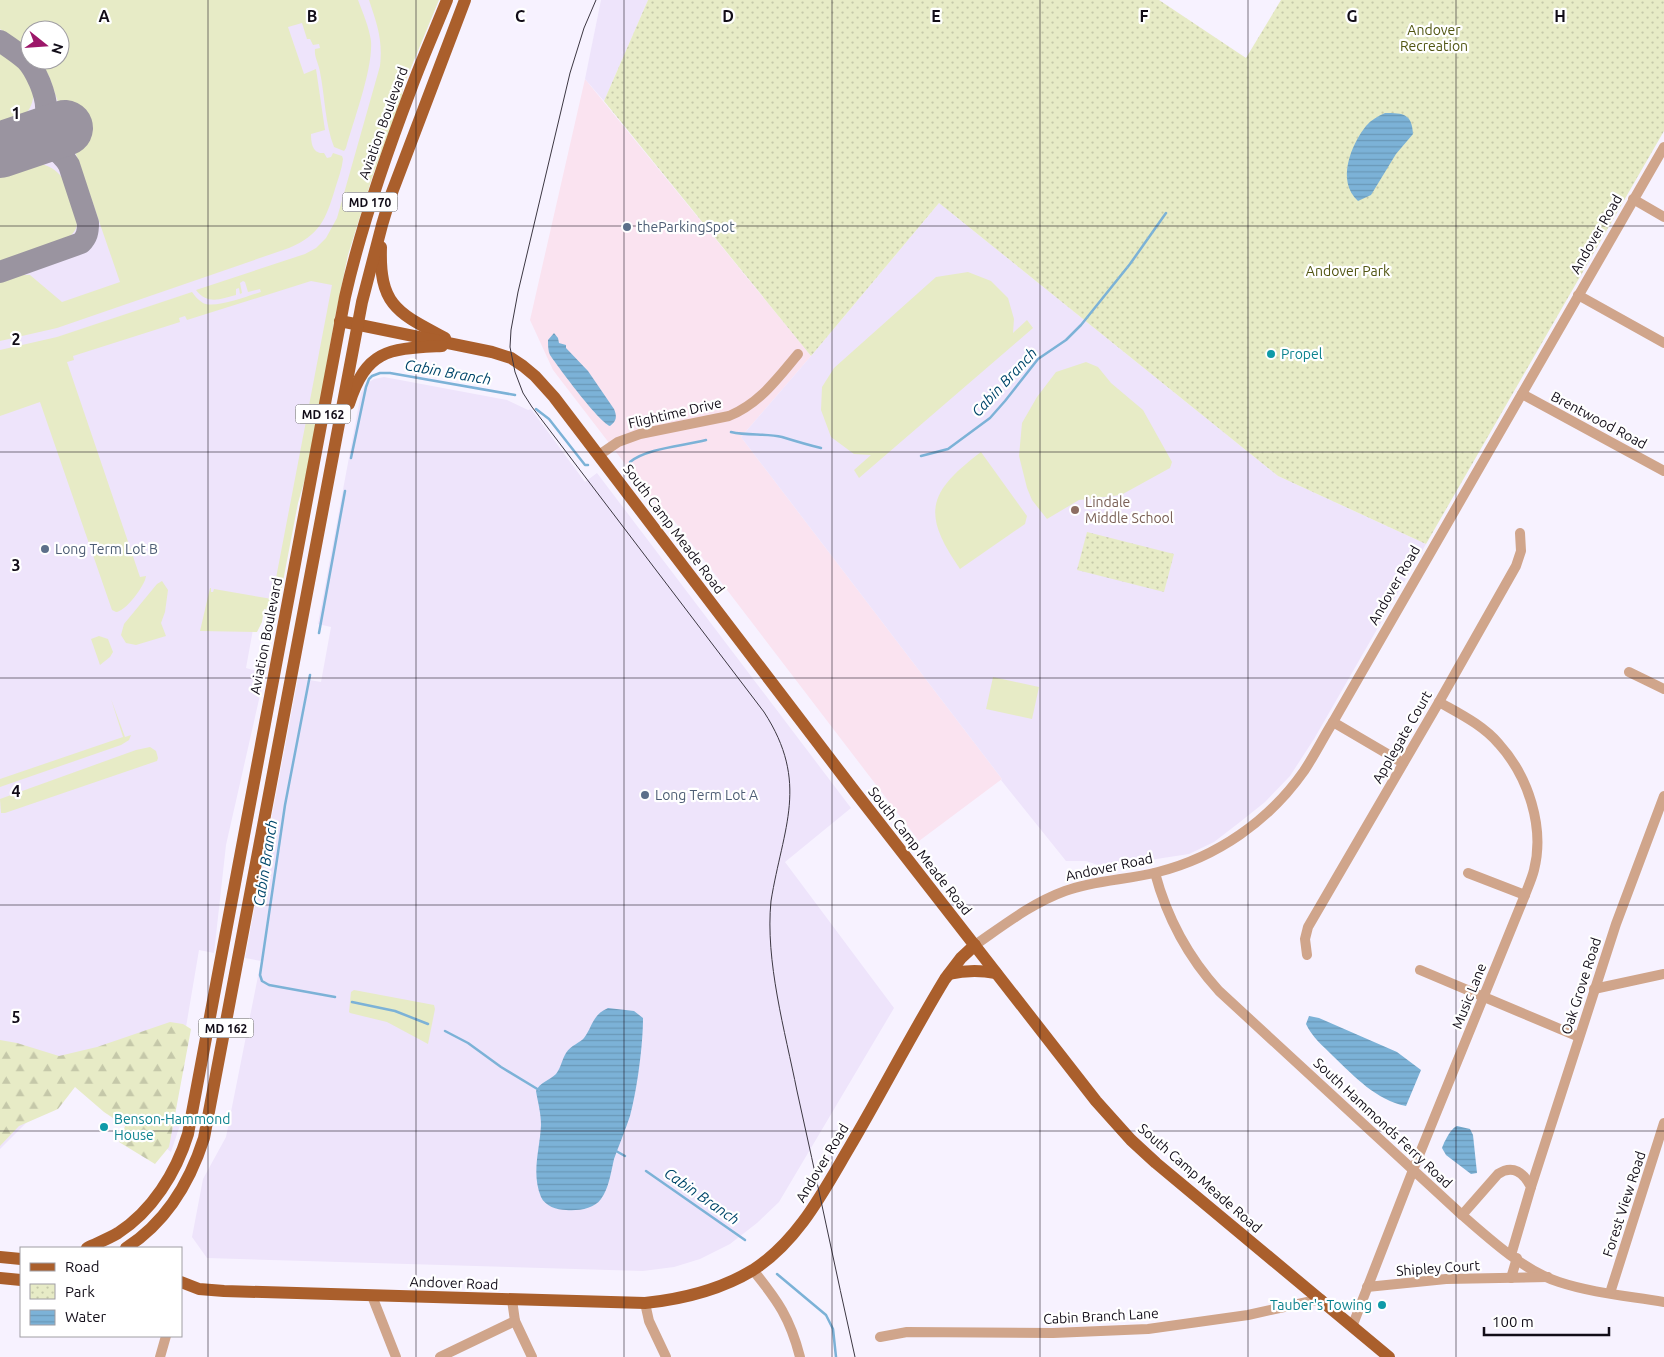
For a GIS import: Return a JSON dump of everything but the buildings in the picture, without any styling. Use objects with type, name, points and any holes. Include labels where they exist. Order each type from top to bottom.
[{"type":"main road","name":"Aviation Boulevard","points":[[89,1247],[127,1226],[143,1212],[172,1172],[185,1144],[340,321],[354,260],[375,188],[411,87],[447,0]]},
{"type":"main road","name":"MD 170","points":[[459,345],[406,317],[392,303],[385,289],[381,274],[382,225],[410,142],[465,0]]},
{"type":"main road","name":"MD 162","points":[[141,1244],[170,1207],[185,1184],[196,1162],[207,1125],[357,324],[382,225]]},
{"type":"main road","name":"MD 170","points":[[340,321],[459,345]]},
{"type":"main road","points":[[334,449],[358,379],[374,360],[398,349],[459,345]]},
{"type":"main road","name":"South Camp Meade Road","points":[[459,345],[506,356],[535,376],[554,397],[856,793],[1096,1101],[1131,1140],[1176,1180],[1389,1357]]},
{"type":"main road","name":"Andover Road","points":[[182,1283],[199,1289],[217,1291],[645,1303],[677,1299],[704,1292],[753,1270],[786,1242],[800,1225],[816,1203],[949,974],[961,958],[975,946]]},
{"type":"main road","points":[[949,974],[966,970],[996,973]]},
{"type":"main road","points":[[216,987],[230,1005]]},
{"type":"main road","points":[[127,1226],[141,1244]]},
{"type":"main road","points":[[0,1257],[20,1260]]},
{"type":"main road","points":[[0,1278],[20,1280]]},
{"type":"street","name":"Andover Road","points":[[975,946],[1041,901],[1066,891],[1107,880],[1155,873],[1205,856],[1233,840],[1255,824],[1284,796],[1304,770],[1664,147]]},
{"type":"street","points":[[1633,199],[1664,217]]},
{"type":"street","points":[[1578,295],[1664,343]]},
{"type":"street","name":"Flightime Drive","points":[[599,455],[618,442],[640,434],[730,416],[743,410],[764,393],[798,354]]},
{"type":"street","name":"Brentwood Road","points":[[1522,394],[1664,471]]},
{"type":"street","name":"Applegate Court","points":[[1308,954],[1305,939],[1308,927],[1516,566],[1522,551],[1520,533]]},
{"type":"street","points":[[1629,672],[1664,689]]},
{"type":"street","name":"Music Lane","points":[[1352,1326],[1413,1170],[1526,895],[1534,869],[1537,847],[1535,821],[1531,800],[1524,781],[1499,743],[1477,724],[1439,702]]},
{"type":"street","points":[[1332,722],[1403,763]]},
{"type":"street","name":"Oak Grove Road","points":[[1514,1256],[1531,1187],[1594,990],[1626,895],[1664,796]]},
{"type":"street","name":"South Hammonds Ferry Road","points":[[1155,873],[1161,894],[1176,931],[1204,975],[1462,1215],[1514,1256],[1548,1277],[1571,1285],[1664,1302]]},
{"type":"street","points":[[1468,873],[1526,895]]},
{"type":"street","points":[[1420,970],[1579,1037]]},
{"type":"street","points":[[1594,990],[1664,974]]},
{"type":"street","name":"Forest View Road","points":[[1610,1293],[1664,1123]]},
{"type":"street","points":[[1462,1215],[1498,1174],[1505,1170],[1509,1169],[1526,1176],[1531,1187]]},
{"type":"street","points":[[1512,1278],[1514,1256]]},
{"type":"street","points":[[753,1270],[781,1306],[791,1327],[800,1357]]},
{"type":"street","name":"Shipley Court","points":[[1367,1287],[1446,1279],[1548,1277]]},
{"type":"street","points":[[372,1296],[396,1357]]},
{"type":"street","name":"Cabin Branch Lane","points":[[880,1337],[907,1332],[1053,1333],[1148,1328],[1248,1315],[1321,1299]]},
{"type":"street","points":[[512,1300],[515,1321],[532,1357]]},
{"type":"street","points":[[645,1303],[649,1321],[666,1357]]},
{"type":"street","points":[[440,1357],[515,1321]]},
{"type":"street","points":[[160,1357],[166,1337]]},
{"type":"shaded area","points":[[0,0],[427,0],[335,280],[273,601],[256,613],[246,668],[265,673],[226,845],[214,953],[199,950],[171,1116],[182,1119],[171,1152],[74,1075],[0,1149]]},
{"type":"shaded area","points":[[601,0],[648,0],[604,101],[585,79]]},
{"type":"shaded area","name":"theParkingSpot","points":[[585,79],[811,356],[741,437],[1002,779],[919,841],[672,518],[669,521],[553,370],[530,320]]},
{"type":"shaded area","name":"Lindale Middle School","points":[[939,203],[1278,476],[1426,544],[1314,739],[1290,776],[1265,802],[1240,822],[1214,842],[1189,854],[1104,867],[1086,861],[1066,861],[1001,780],[741,437]]},
{"type":"shaded area","points":[[384,377],[507,400],[528,410],[531,409],[585,482],[597,473],[851,808],[785,862],[894,1008],[779,1202],[757,1223],[730,1244],[700,1259],[674,1267],[643,1271],[207,1258],[192,1237],[203,1179],[226,1137],[261,961],[245,958],[298,678],[321,682],[331,627],[318,624],[361,393],[366,384],[374,379]]},
{"type":"green space","points":[[0,0],[358,0],[369,31],[371,52],[362,94],[344,151],[334,147],[329,129],[315,52],[315,49],[320,48],[319,44],[313,45],[310,39],[307,39],[302,23],[288,27],[304,74],[316,69],[325,130],[311,134],[313,148],[317,152],[324,153],[327,158],[331,157],[333,153],[342,156],[343,159],[332,200],[325,217],[315,232],[300,243],[289,248],[57,328],[0,341],[0,282],[21,275],[30,275],[62,302],[120,282],[46,70],[70,70],[70,20],[20,20],[20,43],[0,29]]},
{"type":"green space","points":[[369,0],[439,0],[403,87],[402,96],[372,178],[348,255],[309,465],[298,503],[276,618],[273,606],[270,610],[264,609],[262,622],[257,632],[200,631],[210,588],[211,592],[214,589],[272,599],[332,285],[311,281],[187,320],[185,316],[179,318],[180,322],[73,356],[74,360],[67,362],[140,577],[146,576],[134,598],[124,608],[116,612],[112,610],[40,402],[0,416],[0,350],[57,337],[192,292],[201,302],[215,304],[261,292],[260,289],[248,292],[243,281],[240,283],[242,293],[240,294],[239,288],[236,289],[236,295],[220,299],[205,298],[196,290],[305,254],[316,248],[326,238],[337,218],[380,66],[380,40]]},
{"type":"green space","name":"Andover Park","points":[[648,0],[1159,0],[1246,58],[1281,0],[1664,0],[1664,131],[1426,544],[1278,476],[939,203],[811,356],[604,101]]},
{"type":"green space","points":[[0,52],[20,67],[20,70],[25,71],[31,81],[33,99],[25,115],[10,127],[0,131]]},
{"type":"green space","points":[[32,163],[51,168],[63,179],[74,206],[77,218],[76,228],[67,238],[0,261],[0,171]]},
{"type":"green space","points":[[968,272],[991,281],[1008,298],[1014,319],[1013,333],[1027,320],[1033,328],[859,478],[854,470],[871,455],[854,454],[831,437],[821,410],[822,387],[834,368],[936,277]]},
{"type":"green space","points":[[1086,362],[1098,367],[1111,383],[1143,410],[1172,462],[1170,468],[1121,495],[1079,500],[1047,519],[1032,500],[1027,488],[1019,456],[1022,423],[1037,397],[1056,372]]},
{"type":"green space","points":[[981,452],[1027,516],[1025,524],[960,569],[939,533],[936,504],[941,492],[950,479]]},
{"type":"green space","points":[[1087,532],[1174,554],[1164,592],[1077,570]]},
{"type":"green space","points":[[162,581],[168,590],[165,612],[161,623],[166,636],[136,645],[126,643],[121,635],[124,624],[157,584]]},
{"type":"green space","points":[[99,636],[108,639],[113,652],[100,665],[91,639]]},
{"type":"green space","points":[[993,677],[1039,687],[1032,719],[986,709]]},
{"type":"green space","points":[[111,699],[125,737],[131,735],[129,740],[121,745],[0,787],[0,779],[123,737]]},
{"type":"green space","points":[[150,747],[156,751],[157,761],[1,813],[0,799],[136,750]]},
{"type":"green space","points":[[354,990],[434,1005],[435,1009],[428,1044],[387,1022],[350,1013],[351,992]]},
{"type":"green space","points":[[170,1022],[183,1024],[191,1029],[169,1147],[155,1164],[119,1142],[125,1126],[104,1112],[75,1087],[58,1109],[19,1126],[0,1146],[0,1040],[17,1043],[59,1056],[97,1047]]},
{"type":"water","points":[[1385,113],[1397,113],[1406,116],[1411,122],[1413,134],[1396,154],[1371,195],[1358,201],[1351,193],[1348,184],[1347,173],[1351,153],[1366,126],[1375,118]]},
{"type":"water","points":[[554,333],[559,343],[566,345],[566,348],[588,371],[614,409],[616,418],[610,426],[588,405],[550,355],[548,340]]},
{"type":"water","points":[[608,1008],[634,1011],[643,1018],[639,1068],[630,1116],[614,1159],[608,1185],[601,1199],[594,1205],[581,1210],[559,1209],[545,1203],[538,1188],[536,1170],[541,1125],[536,1091],[556,1074],[568,1050],[584,1038],[596,1017]]},
{"type":"water","points":[[1309,1016],[1319,1018],[1397,1052],[1421,1070],[1406,1106],[1385,1099],[1366,1087],[1349,1072],[1311,1033],[1306,1024]]},
{"type":"water","points":[[1457,1126],[1470,1129],[1473,1135],[1477,1173],[1471,1174],[1446,1155],[1442,1148],[1450,1132]]},
{"type":"waterway","name":"Cabin Branch","points":[[921,456],[948,449],[990,418],[1038,359],[1066,340],[1081,325],[1130,264],[1166,213]]},
{"type":"waterway","name":"Cabin Branch","points":[[351,458],[366,387],[372,376],[380,373],[390,373],[515,395]]},
{"type":"waterway","name":"Cabin Branch","points":[[536,409],[549,419],[585,465],[588,465]]},
{"type":"waterway","name":"Cabin Branch","points":[[731,432],[782,437],[821,448]]},
{"type":"waterway","name":"Cabin Branch","points":[[630,462],[637,457],[656,450],[706,440]]},
{"type":"waterway","name":"Cabin Branch","points":[[319,633],[345,491]]},
{"type":"waterway","name":"Cabin Branch","points":[[310,675],[285,805],[260,975],[262,981],[269,985],[335,997]]},
{"type":"waterway","name":"Cabin Branch","points":[[352,1002],[395,1011],[428,1024]]},
{"type":"waterway","name":"Cabin Branch","points":[[445,1031],[468,1043],[501,1067],[539,1090]]},
{"type":"waterway","name":"Cabin Branch","points":[[616,1151],[625,1156]]},
{"type":"waterway","name":"Cabin Branch","points":[[646,1171],[745,1240]]},
{"type":"waterway","name":"Cabin Branch","points":[[777,1274],[826,1315],[833,1329],[836,1357]]},
{"type":"taxiway","points":[[0,41],[28,63],[36,74],[43,92],[46,114],[41,127],[30,140]]},
{"type":"taxiway","points":[[0,272],[81,243],[85,239],[87,232],[88,223],[69,165],[62,155],[52,148],[30,140]]},
{"type":"runway","points":[[0,150],[65,128]]},
{"type":"tram line","points":[[596,0],[584,28],[570,73],[518,292],[510,347],[515,372],[523,393],[532,407],[764,712],[778,737],[786,761],[790,783],[786,827],[771,901],[770,924],[773,972],[855,1357]]},
{"type":"place","name":"theParkingSpot","points":[[627,227]]},
{"type":"place","name":"Propel","points":[[1271,354]]},
{"type":"place","name":"Lindale Middle School","points":[[1075,510]]},
{"type":"place","name":"Long Term Lot B","points":[[45,549]]},
{"type":"place","name":"Long Term Lot A","points":[[645,795]]},
{"type":"place","name":"Benson-Hammond House","points":[[104,1127]]},
{"type":"place","name":"Tauber's Towing","points":[[1382,1305]]},
{"type":"park label","name":"Andover Recreation","points":[[1434,38]]}]
